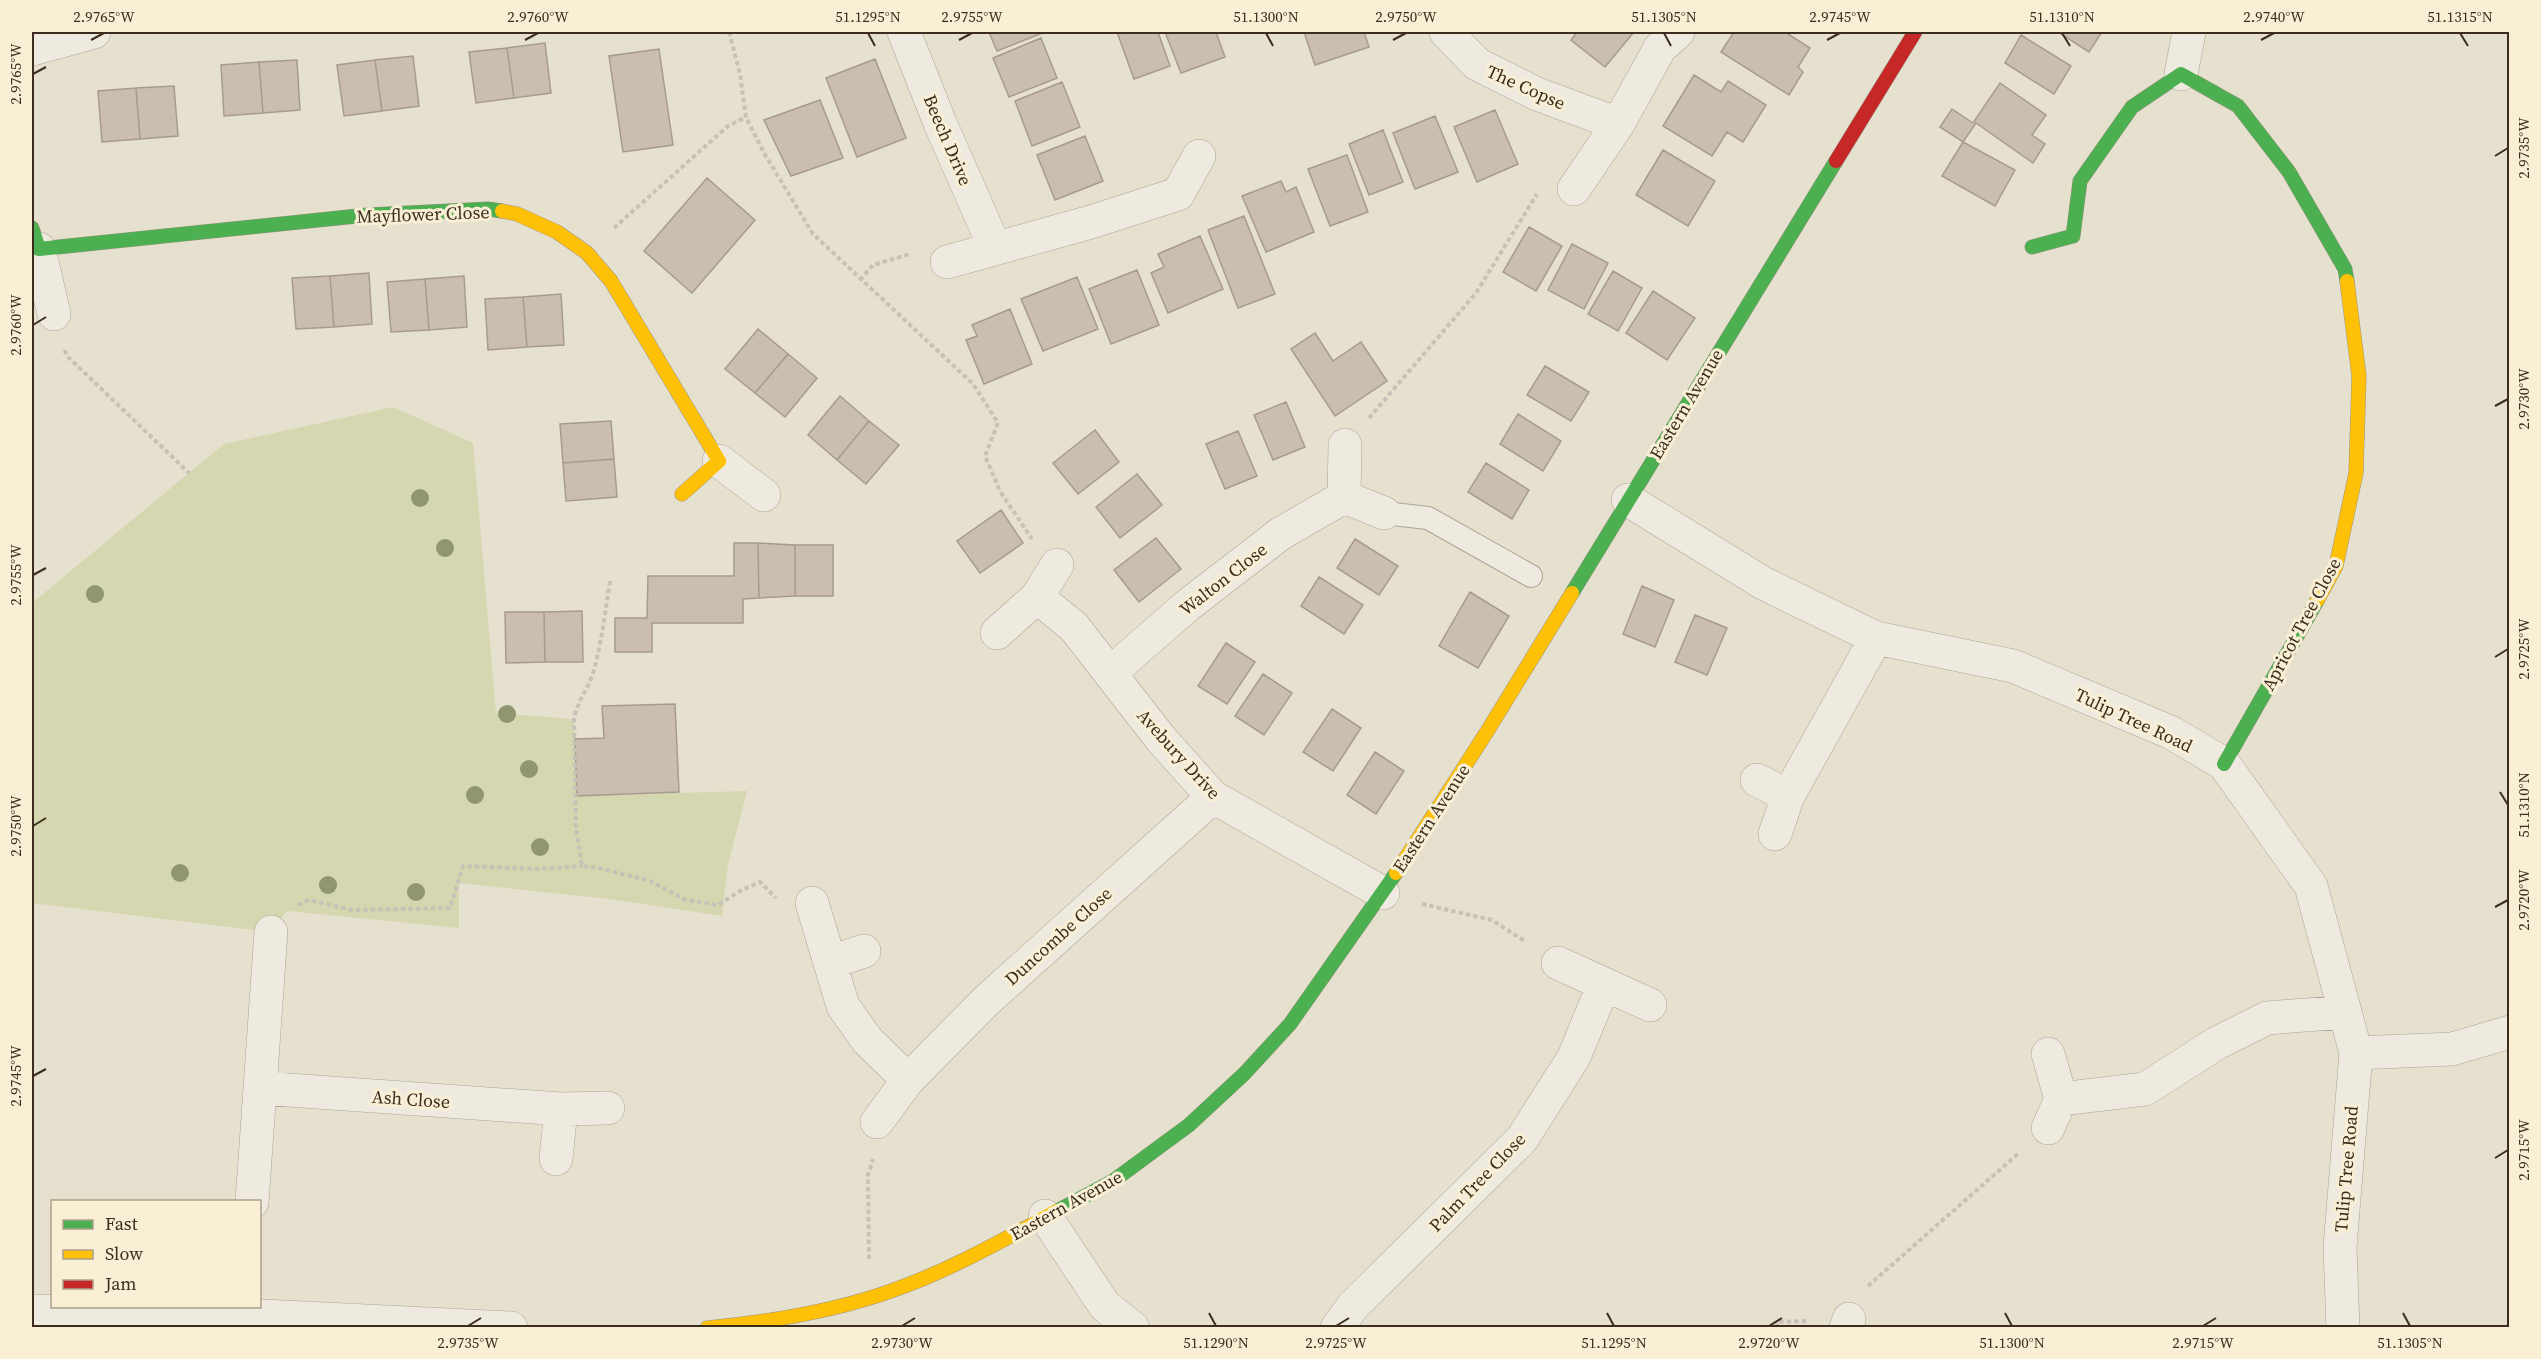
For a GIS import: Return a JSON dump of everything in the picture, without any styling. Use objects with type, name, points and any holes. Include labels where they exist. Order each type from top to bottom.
[{"type":"street","points":[[32,49],[94,32]]},
{"type":"street","name":"Beech Drive","points":[[904,32],[940,123],[995,248]]},
{"type":"street","name":"The Copse","points":[[1446,32],[1477,64],[1537,94],[1618,124]]},
{"type":"street","points":[[1574,189],[1618,124],[1660,48],[1678,32]]},
{"type":"street","name":"Eastern Avenue","points":[[707,1328],[818,1312],[892,1291],[967,1259],[1113,1181],[1189,1125],[1245,1074],[1290,1024],[1383,893],[1488,730],[1915,32]]},
{"type":"street","points":[[2032,247],[2073,236],[2080,181],[2132,107],[2181,74],[2189,32]]},
{"type":"street","name":"Apricot Tree Close","points":[[2181,74],[2238,106],[2289,172],[2344,268],[2359,376],[2356,472],[2336,566],[2224,764]]},
{"type":"street","points":[[947,262],[1091,222],[1178,194],[1199,156]]},
{"type":"street","name":"Mayflower Close","points":[[54,314],[35,239],[367,215],[488,209],[517,214],[557,232],[587,253],[611,281],[719,461],[764,495]]},
{"type":"street","points":[[1345,446],[1344,497],[1384,513]]},
{"type":"street","points":[[682,495],[719,461]]},
{"type":"street","name":"Walton Close","points":[[1110,673],[1188,605],[1281,534],[1344,497]]},
{"type":"street","name":"Tulip Tree Road","points":[[1628,500],[1763,583],[1876,638],[2013,666],[2172,734],[2224,764],[2311,886],[2356,1053],[2340,1247],[2343,1328]]},
{"type":"street","points":[[997,633],[1037,597],[1057,565]]},
{"type":"street","name":"Avebury Drive","points":[[1037,597],[1074,627],[1161,740],[1213,797],[1383,893]]},
{"type":"street","points":[[1775,834],[1788,796],[1876,638]]},
{"type":"street","points":[[1757,780],[1788,796]]},
{"type":"street","name":"Duncombe Close","points":[[877,1122],[908,1080],[986,1001],[1213,797]]},
{"type":"street","points":[[812,903],[843,1006],[867,1040],[908,1080]]},
{"type":"street","points":[[252,1200],[271,932]]},
{"type":"street","points":[[827,949],[864,951]]},
{"type":"street","points":[[1558,963],[1650,1005]]},
{"type":"street","name":"Palm Tree Close","points":[[1337,1328],[1353,1306],[1522,1139],[1574,1057],[1604,984]]},
{"type":"street","points":[[2061,1099],[2145,1089],[2217,1043],[2267,1018],[2345,1012]]},
{"type":"street","points":[[2356,1053],[2452,1049],[2510,1032]]},
{"type":"street","points":[[2048,1054],[2061,1099],[2048,1128]]},
{"type":"street","name":"Ash Close","points":[[260,1088],[561,1109],[608,1108]]},
{"type":"street","points":[[556,1159],[561,1109]]},
{"type":"street","points":[[1045,1216],[1105,1306],[1133,1328]]},
{"type":"street","points":[[32,1311],[244,1311],[511,1328]]},
{"type":"lane","points":[[1384,513],[1428,519],[1531,576]]},
{"type":"path","points":[[729,32],[740,74],[746,117],[764,153],[813,234],[973,384],[998,423],[985,456],[1000,491],[1031,538],[1057,565]]},
{"type":"path","points":[[587,253],[728,126],[746,117]]},
{"type":"path","points":[[1345,446],[1476,293],[1545,181],[1574,189]]},
{"type":"path","points":[[860,280],[873,265],[922,250],[947,262]]},
{"type":"path","points":[[54,314],[66,355],[189,473]]},
{"type":"path","points":[[582,866],[576,829],[574,719],[577,704],[591,680],[602,643],[610,581]]},
{"type":"path","points":[[271,932],[287,911],[309,900],[352,910],[450,908],[463,866],[539,869],[582,866],[650,881],[686,900],[718,905],[760,882],[827,949]]},
{"type":"path","points":[[1383,893],[1452,913],[1491,920],[1558,963]]},
{"type":"path","points":[[862,1300],[869,1262],[868,1175],[879,1142],[877,1122]]},
{"type":"path","points":[[1776,1328],[1778,1322],[1848,1323],[1861,1293],[2048,1128]]},
{"type":"green space","points":[[393,407],[473,443],[496,713],[574,719],[578,796],[747,791],[728,864],[722,916],[610,899],[459,883],[459,928],[287,911],[271,932],[32,903],[32,603],[224,444]]},
{"type":"building","points":[[989,32],[1045,32],[997,51]]},
{"type":"building","points":[[1117,32],[1158,32],[1170,66],[1134,79]]},
{"type":"building","points":[[1165,32],[1216,32],[1225,57],[1181,73]]},
{"type":"building","points":[[1304,32],[1364,32],[1369,47],[1315,65]]},
{"type":"building","points":[[1577,32],[1634,32],[1605,67],[1571,40]]},
{"type":"building","points":[[1734,32],[1785,32],[1810,48],[1798,67],[1803,72],[1789,95],[1721,52]]},
{"type":"building","points":[[2058,32],[2102,32],[2089,52]]},
{"type":"building","points":[[2021,35],[2071,66],[2054,94],[2005,63]]},
{"type":"building","points":[[1041,38],[1057,78],[1009,97],[993,58]]},
{"type":"building","points":[[545,43],[551,93],[514,98],[507,48]]},
{"type":"building","points":[[507,48],[514,98],[476,103],[469,52]]},
{"type":"building","points":[[659,49],[673,145],[623,152],[609,56]]},
{"type":"building","points":[[413,56],[419,106],[382,111],[375,60]]},
{"type":"building","points":[[875,59],[906,138],[857,157],[826,78]]},
{"type":"building","points":[[297,60],[300,110],[263,113],[259,62]]},
{"type":"building","points":[[375,60],[382,111],[344,116],[337,65]]},
{"type":"building","points":[[259,62],[263,113],[224,116],[221,65]]},
{"type":"building","points":[[1694,75],[1721,92],[1728,81],[1766,105],[1743,142],[1727,132],[1712,156],[1663,126]]},
{"type":"building","points":[[1062,82],[1080,127],[1032,146],[1015,101]]},
{"type":"building","points":[[2000,83],[2046,115],[2032,135],[2045,144],[2033,163],[1976,123],[1963,142],[1940,127],[1952,109],[1973,123]]},
{"type":"building","points":[[174,86],[178,136],[140,139],[136,88]]},
{"type":"building","points":[[136,88],[140,139],[102,142],[98,91]]},
{"type":"building","points":[[820,100],[843,158],[791,176],[764,120]]},
{"type":"building","points":[[1495,110],[1518,164],[1477,182],[1454,127]]},
{"type":"building","points":[[1435,116],[1458,172],[1415,189],[1393,133]]},
{"type":"building","points":[[1383,130],[1403,182],[1369,195],[1349,144]]},
{"type":"building","points":[[1085,136],[1103,181],[1055,200],[1037,155]]},
{"type":"building","points":[[1963,142],[2015,170],[1995,206],[1942,176]]},
{"type":"building","points":[[1663,150],[1715,181],[1688,226],[1636,195]]},
{"type":"building","points":[[1347,155],[1368,212],[1330,226],[1308,169]]},
{"type":"building","points":[[707,178],[755,220],[692,293],[644,251]]},
{"type":"building","points":[[1281,181],[1286,192],[1296,187],[1314,232],[1266,252],[1242,196]]},
{"type":"building","points":[[1244,216],[1275,294],[1238,308],[1208,230]]},
{"type":"building","points":[[1529,227],[1562,246],[1536,291],[1503,272]]},
{"type":"building","points":[[1200,236],[1223,289],[1168,313],[1151,273],[1164,267],[1158,254]]},
{"type":"building","points":[[1572,244],[1608,263],[1584,309],[1548,290]]},
{"type":"building","points":[[1137,270],[1159,325],[1111,344],[1089,289]]},
{"type":"building","points":[[1613,271],[1642,288],[1618,331],[1588,314]]},
{"type":"building","points":[[369,273],[372,324],[334,327],[330,276]]},
{"type":"building","points":[[330,276],[334,327],[296,329],[292,278]]},
{"type":"building","points":[[464,276],[467,327],[429,330],[425,279]]},
{"type":"building","points":[[1077,277],[1098,329],[1043,351],[1021,299]]},
{"type":"building","points":[[425,279],[429,330],[391,332],[387,282]]},
{"type":"building","points":[[1653,291],[1695,318],[1667,360],[1626,333]]},
{"type":"building","points":[[561,294],[564,345],[527,347],[523,297]]},
{"type":"building","points":[[523,297],[527,347],[488,350],[485,299]]},
{"type":"building","points":[[1010,309],[1032,364],[984,384],[966,340],[977,336],[972,325]]},
{"type":"building","points":[[758,329],[788,354],[755,393],[725,369]]},
{"type":"building","points":[[1315,333],[1333,361],[1361,342],[1387,381],[1335,416],[1291,349]]},
{"type":"building","points":[[788,354],[817,378],[785,417],[755,393]]},
{"type":"building","points":[[1545,366],[1589,392],[1571,421],[1527,395]]},
{"type":"building","points":[[840,396],[869,421],[837,460],[808,435]]},
{"type":"building","points":[[1286,402],[1305,447],[1273,460],[1254,415]]},
{"type":"building","points":[[1518,414],[1561,441],[1543,471],[1500,444]]},
{"type":"building","points":[[611,421],[614,459],[563,463],[560,424]]},
{"type":"building","points":[[869,421],[899,445],[866,484],[837,460]]},
{"type":"building","points":[[1095,430],[1119,462],[1078,494],[1053,463]]},
{"type":"building","points":[[1238,431],[1257,476],[1225,489],[1206,444]]},
{"type":"building","points":[[614,459],[617,497],[566,501],[563,463]]},
{"type":"building","points":[[1486,463],[1529,490],[1512,519],[1468,492]]},
{"type":"building","points":[[1137,474],[1162,505],[1120,538],[1096,507]]},
{"type":"building","points":[[1001,510],[1023,543],[980,573],[957,541]]},
{"type":"building","points":[[1156,538],[1181,569],[1139,602],[1114,570]]},
{"type":"building","points":[[1355,539],[1398,566],[1379,595],[1337,568]]},
{"type":"building","points":[[734,543],[758,543],[759,598],[743,599],[743,623],[652,623],[652,652],[615,652],[615,618],[647,618],[648,576],[734,576]]},
{"type":"building","points":[[758,543],[795,545],[795,596],[759,598]]},
{"type":"building","points":[[795,545],[833,545],[833,596],[795,596]]},
{"type":"building","points":[[1319,577],[1363,605],[1344,634],[1301,606]]},
{"type":"building","points":[[1642,586],[1674,600],[1655,647],[1623,634]]},
{"type":"building","points":[[1470,592],[1509,616],[1478,668],[1439,646]]},
{"type":"building","points":[[582,611],[583,662],[545,662],[544,612]]},
{"type":"building","points":[[505,612],[544,612],[545,662],[506,663]]},
{"type":"building","points":[[1695,615],[1727,628],[1707,675],[1675,662]]},
{"type":"building","points":[[1226,643],[1255,662],[1227,704],[1198,686]]},
{"type":"building","points":[[1263,674],[1292,693],[1264,735],[1235,716]]},
{"type":"building","points":[[675,704],[679,792],[577,796],[575,739],[604,738],[602,706]]},
{"type":"building","points":[[1332,709],[1361,728],[1333,771],[1303,752]]},
{"type":"building","points":[[1375,752],[1404,771],[1376,814],[1347,795]]},
{"type":"traffic: fast","points":[[2032,247],[2073,236],[2080,181],[2132,107],[2181,74],[2238,106],[2289,172],[2345,269],[2347,281]]},
{"type":"traffic: fast","points":[[1572,593],[1836,161]]},
{"type":"traffic: fast","points":[[32,228],[39,249],[367,215],[488,209],[502,211]]},
{"type":"traffic: fast","points":[[2224,764],[2317,601]]},
{"type":"traffic: fast","points":[[1057,1211],[1113,1181],[1189,1125],[1244,1074],[1290,1024],[1396,873]]},
{"type":"traffic: slow","points":[[502,211],[517,214],[557,232],[587,253],[611,281],[719,461],[682,494]]},
{"type":"traffic: slow","points":[[2317,601],[2336,566],[2356,473],[2359,376],[2347,281]]},
{"type":"traffic: slow","points":[[1396,873],[1572,593]]},
{"type":"traffic: slow","points":[[707,1328],[800,1315],[846,1305],[891,1291],[955,1265],[1057,1211]]},
{"type":"traffic: jam","points":[[1836,161],[1915,32]]}]
